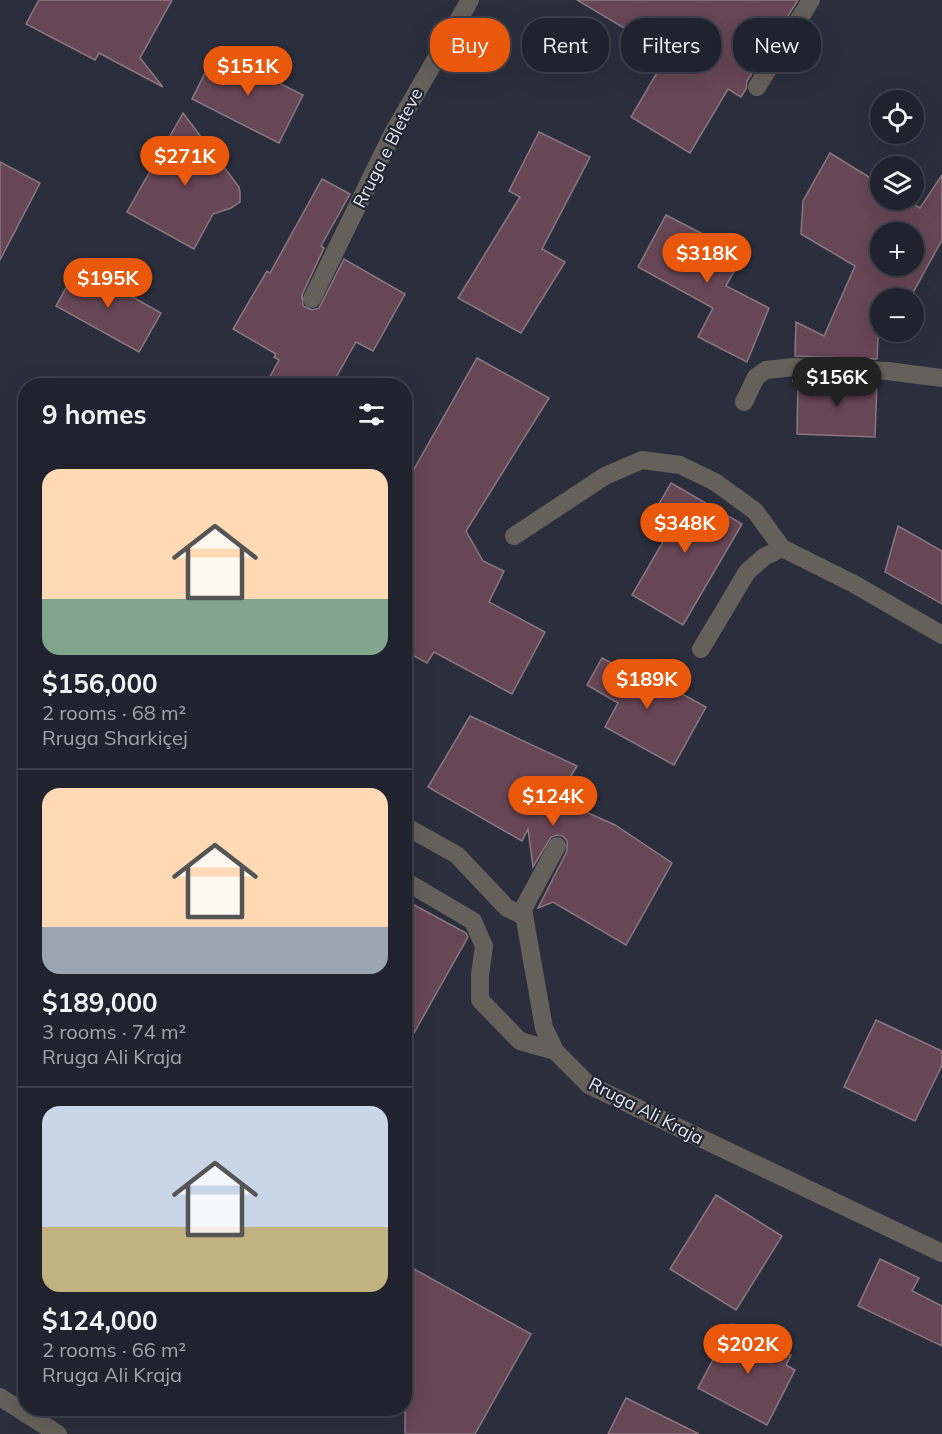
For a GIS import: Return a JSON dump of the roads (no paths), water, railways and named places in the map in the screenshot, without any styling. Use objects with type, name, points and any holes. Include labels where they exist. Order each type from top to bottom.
[{"type":"street","name":"Rruga e Bleteve","points":[[312,298],[393,133],[470,0]]},
{"type":"street","points":[[757,87],[812,0]]},
{"type":"street","points":[[744,402],[756,377],[766,370],[785,368],[888,371],[942,378]]},
{"type":"street","points":[[514,536],[605,476],[642,459],[680,465],[715,482],[755,511],[782,548],[854,584],[942,635]]},
{"type":"street","points":[[701,649],[747,573],[764,557],[782,548]]},
{"type":"street","points":[[412,830],[456,855],[507,908],[524,915]]},
{"type":"street","points":[[524,915],[523,909],[557,846]]},
{"type":"street","points":[[412,886],[473,921],[484,946],[480,975],[480,1000],[520,1041],[555,1051]]},
{"type":"street","name":"Rruga Ali Kraja","points":[[524,915],[543,1028],[555,1051],[589,1085],[942,1253]]},
{"type":"street","points":[[0,1397],[18,1408]]},
{"type":"street","points":[[30,1416],[58,1434]]}]
